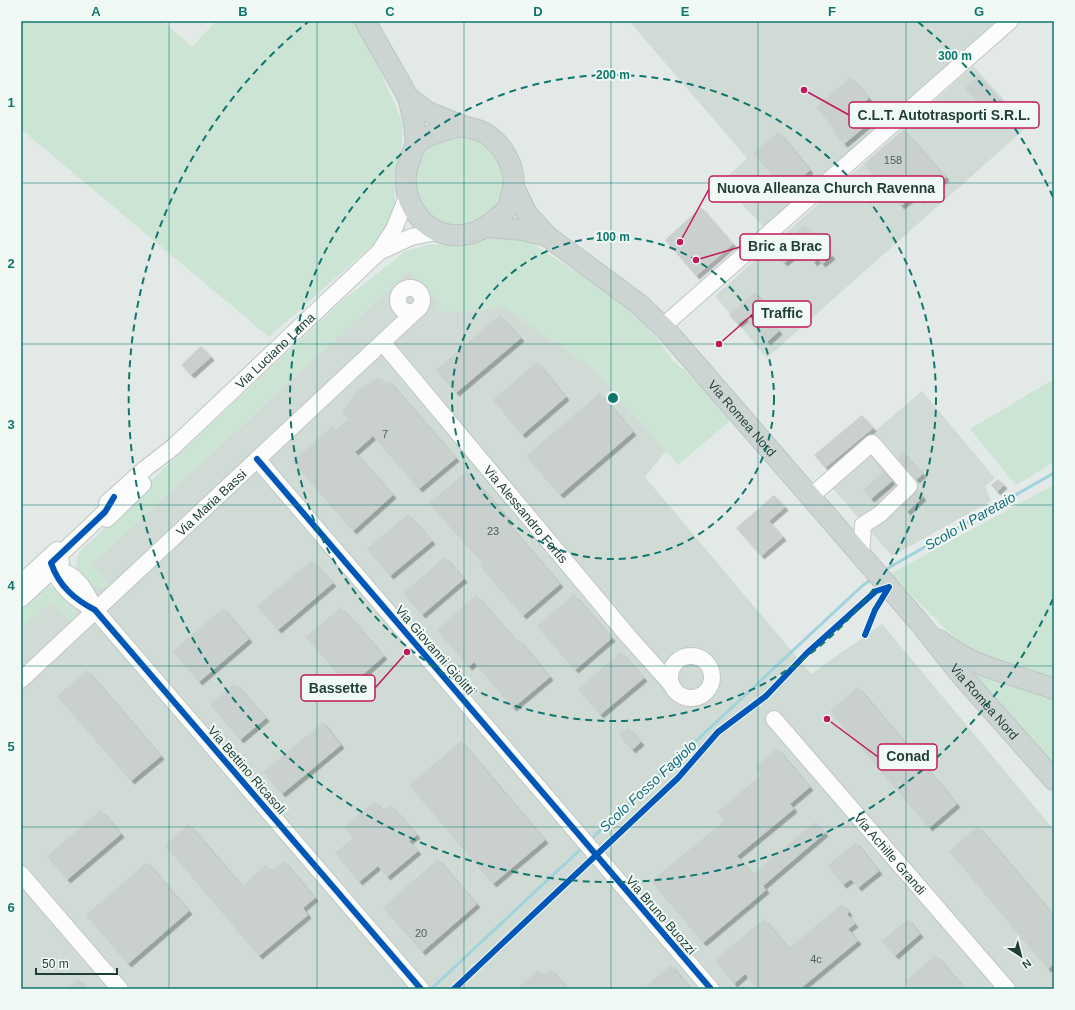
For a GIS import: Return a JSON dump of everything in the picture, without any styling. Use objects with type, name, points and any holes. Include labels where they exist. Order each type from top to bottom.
[{"type":"main road","points":[[365,21],[408,97],[414,122],[416,145],[405,173],[407,197],[418,218],[436,232],[462,236],[488,227],[508,208],[514,187],[511,164],[498,143],[482,132],[428,112],[408,97]]},
{"type":"main road","points":[[416,145],[441,130],[463,126]]},
{"type":"main road","name":"Via Romea Nord","points":[[514,187],[527,214],[546,236],[639,304],[662,327],[889,587],[961,675],[1054,780]]},
{"type":"main road","name":"Via Romea Nord","points":[[488,227],[523,230],[546,236]]},
{"type":"main road","name":"Via Romea Nord","points":[[918,621],[946,645],[969,659],[1001,672],[1054,689]]},
{"type":"street","points":[[662,327],[1010,21]]},
{"type":"street","name":"Via Luciano Lama","points":[[21,583],[146,468],[172,448],[378,252],[394,229],[407,197]]},
{"type":"street","name":"Via Luciano Lama","points":[[378,252],[411,237],[436,232]]},
{"type":"street","name":"Via Maria Bassi","points":[[21,680],[419,308]]},
{"type":"street","name":"Via Alessandro Fortis","points":[[383,343],[619,625],[672,684]]},
{"type":"street","points":[[810,497],[872,443],[909,486],[880,514],[863,525],[865,561]]},
{"type":"street","name":"Via Luciano Lama","points":[[21,599],[126,502],[150,476],[172,448]]},
{"type":"street","name":"Via Giovanni Giolitti","points":[[257,459],[596,855]]},
{"type":"street","name":"Via Luciano Lama","points":[[53,569],[51,563],[105,512],[114,497]]},
{"type":"street","points":[[70,583],[72,552]]},
{"type":"street","points":[[53,569],[57,580],[70,583]]},
{"type":"street","name":"Via Luciano Lama","points":[[21,591],[44,570],[53,569]]},
{"type":"street","points":[[38,583],[48,580],[70,583]]},
{"type":"street","name":"Via Bettino Ricasoli","points":[[70,583],[87,592],[95,610],[421,989]]},
{"type":"street","name":"Via Achille Grandi","points":[[774,719],[1008,989]]},
{"type":"street","name":"Via Bruno Buozzi","points":[[596,855],[711,989]]},
{"type":"street","points":[[21,874],[120,989]]},
{"type":"shaded area","points":[[629,21],[996,21],[765,229],[722,182],[747,158]]},
{"type":"shaded area","points":[[973,66],[1028,126],[767,358],[715,296]]},
{"type":"shaded area","points":[[409,271],[479,311],[502,305],[595,370],[666,451],[645,477],[811,674],[882,624],[1054,830],[1054,989],[21,989],[21,629]]},
{"type":"shaded area","points":[[922,391],[995,478],[985,486],[991,501],[892,556],[822,476]]},
{"type":"green space","points":[[21,21],[163,21],[192,47],[216,21],[353,21],[373,56],[403,123],[401,155],[394,176],[395,202],[392,221],[377,241],[269,337],[21,129]]},
{"type":"green space","points":[[450,136],[468,136],[484,143],[497,156],[504,172],[504,190],[497,206],[484,219],[468,226],[450,226],[434,219],[421,206],[414,190],[414,172],[421,156],[434,143]]},
{"type":"green space","points":[[497,236],[520,237],[608,292],[638,318],[659,340],[672,361],[683,369],[704,390],[730,421],[678,465],[595,370],[502,305],[468,311],[452,312],[434,310],[440,304],[409,271],[91,564],[111,586],[103,588],[95,587],[82,579],[78,573],[77,566],[77,558],[81,550],[128,507],[158,474],[342,301],[406,251],[427,245],[467,244]]},
{"type":"green space","points":[[1054,379],[1054,462],[1016,485],[970,429]]},
{"type":"green space","points":[[1054,485],[1054,681],[1013,667],[961,644],[890,574]]},
{"type":"green space","points":[[48,586],[59,589],[76,608],[76,615],[72,623],[51,602],[21,629],[21,606],[42,588]]},
{"type":"green space","points":[[967,671],[1054,700],[1054,772]]},
{"type":"building","points":[[978,76],[1000,100],[985,112],[965,88]]},
{"type":"building","points":[[851,77],[869,98],[855,110],[867,125],[844,144],[833,131],[835,129],[816,107]]},
{"type":"building","points":[[904,130],[946,177],[921,200],[916,194],[901,206],[864,164]]},
{"type":"building","points":[[779,132],[810,170],[787,191],[753,153]]},
{"type":"building","points":[[701,207],[733,244],[696,276],[665,240]]},
{"type":"building","points":[[805,225],[832,256],[822,264],[818,259],[814,263],[802,248],[784,263],[771,249],[781,240],[784,243]]},
{"type":"building","points":[[755,292],[763,302],[758,307],[779,331],[767,342],[746,318],[738,324],[729,315]]},
{"type":"building","points":[[500,315],[521,338],[456,393],[436,370]]},
{"type":"building","points":[[201,346],[211,357],[191,375],[181,365]]},
{"type":"building","points":[[537,362],[566,397],[522,435],[493,400]]},
{"type":"building","points":[[379,377],[386,384],[389,381],[456,458],[419,489],[373,436],[355,452],[393,495],[353,531],[292,461],[333,426],[336,430],[349,418],[342,411],[357,391]]},
{"type":"building","points":[[600,393],[633,432],[560,495],[526,456]]},
{"type":"building","points":[[862,415],[873,428],[825,468],[814,455]]},
{"type":"building","points":[[904,453],[923,474],[916,480],[898,458]]},
{"type":"building","points":[[875,461],[892,481],[871,499],[863,490],[883,472]]},
{"type":"building","points":[[467,471],[510,520],[507,522],[560,584],[523,616],[480,566],[483,564],[429,503]]},
{"type":"building","points":[[998,479],[1004,485],[997,492],[991,485]]},
{"type":"building","points":[[917,490],[923,497],[907,512],[902,506]]},
{"type":"building","points":[[774,495],[785,507],[769,521],[783,537],[761,556],[736,528]]},
{"type":"building","points":[[408,514],[432,541],[390,576],[367,549]]},
{"type":"building","points":[[445,557],[464,579],[422,615],[403,593]]},
{"type":"building","points":[[312,560],[333,583],[278,630],[257,606]]},
{"type":"building","points":[[574,594],[612,638],[575,670],[537,626]]},
{"type":"building","points":[[476,595],[517,642],[519,640],[550,677],[513,708],[474,662],[469,667],[437,630]]},
{"type":"building","points":[[341,607],[384,656],[349,687],[306,637]]},
{"type":"building","points":[[223,608],[249,639],[199,682],[173,651]]},
{"type":"building","points":[[621,652],[644,678],[600,715],[578,689]]},
{"type":"building","points":[[87,670],[161,756],[131,781],[57,696]]},
{"type":"building","points":[[235,683],[266,718],[240,740],[210,704]]},
{"type":"building","points":[[858,687],[957,804],[929,828],[830,711]]},
{"type":"building","points":[[323,722],[341,745],[282,794],[263,772]]},
{"type":"building","points":[[628,727],[641,742],[632,750],[619,735]]},
{"type":"building","points":[[461,741],[545,840],[493,884],[409,785]]},
{"type":"building","points":[[777,748],[810,787],[790,804],[794,809],[737,856],[753,874],[815,822],[825,833],[763,886],[766,890],[703,943],[651,881],[724,821],[717,812],[761,775],[755,767]]},
{"type":"building","points":[[375,801],[383,811],[390,804],[417,835],[409,841],[418,851],[387,877],[378,866],[359,882],[335,853],[353,838],[344,827]]},
{"type":"building","points":[[101,810],[121,834],[67,880],[47,856]]},
{"type":"building","points":[[189,824],[242,886],[266,865],[271,871],[284,861],[315,898],[303,908],[308,915],[259,956],[165,845]]},
{"type":"building","points":[[978,826],[1054,916],[1054,964],[1048,969],[949,851]]},
{"type":"building","points":[[856,842],[879,871],[858,888],[851,879],[843,885],[827,866]]},
{"type":"building","points":[[438,859],[477,904],[422,952],[383,907]]},
{"type":"building","points":[[147,862],[189,911],[128,964],[86,915]]},
{"type":"building","points":[[842,904],[849,912],[847,914],[855,924],[848,929],[858,941],[800,989],[758,989],[745,974],[734,984],[715,960],[764,919],[789,948]]},
{"type":"building","points":[[908,919],[920,934],[895,956],[882,941]]},
{"type":"building","points":[[936,955],[965,989],[912,989],[905,981]]},
{"type":"building","points":[[671,965],[691,989],[643,989]]},
{"type":"building","points":[[551,969],[568,989],[516,989],[539,970],[543,975]]},
{"type":"building","points":[[78,979],[87,989],[67,989]]},
{"type":"waterway","name":"Scolo Il Paretaio","points":[[883,571],[1054,473]]},
{"type":"waterway","name":"Scolo Fosso Fagiolo","points":[[590,840],[862,586],[872,579]]},
{"type":"waterway","name":"Scolo Fosso Fagiolo","points":[[431,989],[583,847]]},
{"type":"cycle path","points":[[257,459],[711,989]]},
{"type":"cycle path","points":[[114,497],[105,512],[51,563],[58,578],[68,591],[80,601],[95,610],[421,989]]},
{"type":"cycle path","points":[[865,635],[875,610],[889,587]]},
{"type":"cycle path","points":[[454,989],[678,778],[718,732],[766,696],[807,653],[876,591],[889,587]]},
{"type":"place","name":"C.L.T. Autotrasporti S.R.L.","points":[[804,90]]},
{"type":"place","name":"Nuova Alleanza Church Ravenna","points":[[680,242]]},
{"type":"place","name":"Bric a Brac","points":[[696,260]]},
{"type":"place","name":"Traffic","points":[[719,344]]},
{"type":"place","name":"Bassette","points":[[407,652]]},
{"type":"place","name":"Conad","points":[[827,719]]}]
